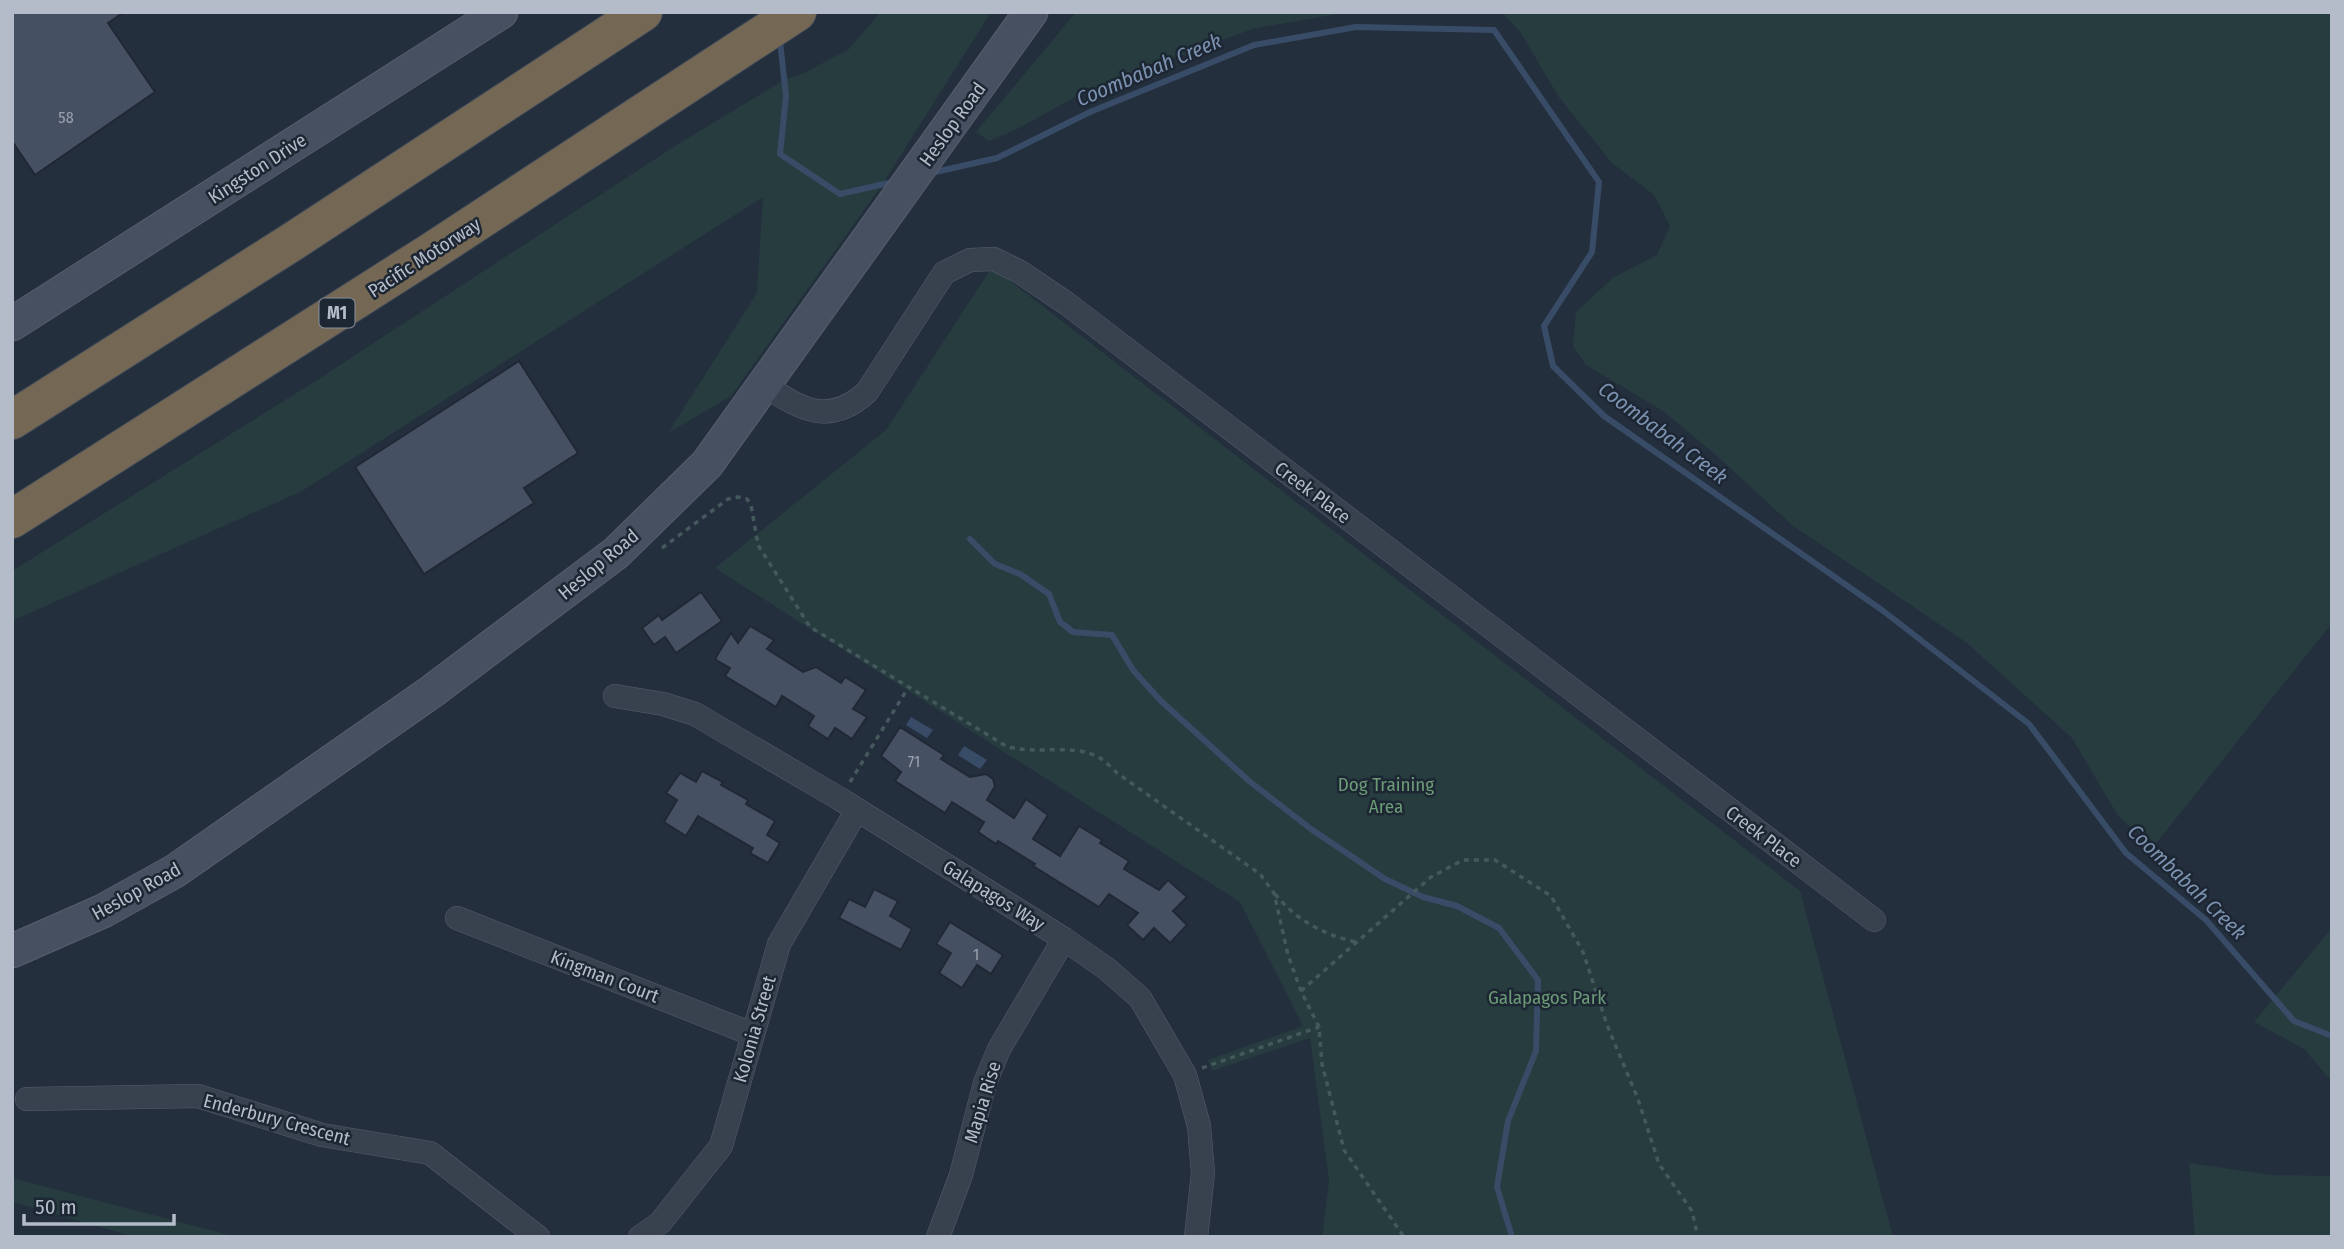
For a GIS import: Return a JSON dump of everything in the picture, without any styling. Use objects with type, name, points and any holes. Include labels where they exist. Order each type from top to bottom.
[{"type":"highway","name":"Pacific Motorway","points":[[12,519],[420,260],[797,12]]},
{"type":"highway","points":[[12,420],[295,240],[637,16]]},
{"type":"street","name":"Kingston Drive","points":[[17,311],[501,12]]},
{"type":"street","name":"Heslop Road","points":[[12,951],[103,911],[175,871],[408,708],[616,553],[707,464],[1031,12]]},
{"type":"street","name":"Creek Place","points":[[765,386],[800,406],[818,412],[836,411],[853,404],[867,392],[944,273],[970,260],[993,259],[1020,272],[1066,303],[1874,920]]},
{"type":"street","name":"Galapagos Way","points":[[614,696],[663,704],[695,714],[1064,939],[1107,969],[1140,998],[1185,1075],[1199,1126],[1203,1173],[1196,1237]]},
{"type":"street","name":"Kolonia Street","points":[[640,1237],[660,1223],[721,1146],[779,944],[848,805]]},
{"type":"street","name":"Kingman Court","points":[[457,918],[752,1034]]},
{"type":"street","name":"Mapia Rise","points":[[938,1237],[961,1175],[985,1083],[999,1049],[1064,939]]},
{"type":"street","name":"Enderbury Crescent","points":[[27,1099],[198,1096],[322,1135],[430,1153],[538,1237]]},
{"type":"path","points":[[655,553],[728,499],[747,499],[751,505],[758,545],[810,627],[1006,746],[1018,750],[1076,751],[1101,758],[1117,773],[1260,874],[1274,893],[1300,919],[1333,937],[1356,942]]},
{"type":"path","points":[[848,805],[908,688]]},
{"type":"path","points":[[1301,991],[1431,877],[1464,860],[1495,860],[1551,896],[1583,952],[1607,1025],[1638,1099],[1659,1164],[1692,1211],[1698,1237]]},
{"type":"path","points":[[1274,893],[1288,955],[1301,991],[1319,1027],[1322,1064],[1344,1150],[1404,1237]]},
{"type":"path","points":[[1185,1075],[1319,1027]]},
{"type":"green space","points":[[881,12],[991,12],[882,185],[731,396],[668,433],[757,293],[763,197],[302,491],[12,621],[12,571],[317,380],[675,146],[784,80],[806,72],[849,49]]},
{"type":"green space","points":[[1076,12],[1349,12],[1252,29],[1086,91],[1017,129],[989,141],[976,132]]},
{"type":"green space","points":[[1502,12],[2332,12],[2332,623],[2154,846],[2118,816],[2072,738],[1967,643],[1792,525],[1716,455],[1663,411],[1586,365],[1573,346],[1576,312],[1614,277],[1657,255],[1670,226],[1654,195],[1612,163],[1558,96],[1521,33]]},
{"type":"green space","name":"Galapagos Park","points":[[992,267],[1800,891],[1893,1237],[1322,1237],[1329,1181],[1310,1038],[1212,1071],[1208,1060],[1303,1026],[1240,902],[715,568],[886,430]]},
{"type":"green space","points":[[2332,928],[2332,1082],[2304,1049],[2254,1022]]},
{"type":"green space","points":[[2189,1163],[2271,1175],[2332,1176],[2332,1237],[2195,1237]]},
{"type":"green space","points":[[12,1178],[237,1237],[135,1237],[12,1202]]},
{"type":"water","points":[[911,717],[933,730],[927,738],[906,725]]},
{"type":"water","points":[[964,746],[987,760],[980,769],[958,755]]},
{"type":"building","points":[[12,12],[124,12],[108,23],[155,92],[35,175],[12,141]]},
{"type":"building","points":[[519,361],[578,453],[524,488],[534,503],[424,574],[355,467]]},
{"type":"building","points":[[701,592],[722,621],[676,653],[665,637],[654,645],[642,628],[659,615],[662,620]]},
{"type":"building","points":[[750,626],[774,640],[767,649],[803,672],[816,667],[841,683],[845,677],[866,690],[853,709],[867,717],[852,739],[835,728],[828,739],[808,726],[814,716],[782,696],[776,707],[725,676],[730,668],[716,660],[716,657],[731,633],[738,643]]},
{"type":"building","points":[[900,727],[944,755],[941,759],[970,777],[986,774],[993,779],[995,786],[987,800],[1014,818],[1026,799],[1048,815],[1033,839],[1060,856],[1079,826],[1129,861],[1124,869],[1159,890],[1168,880],[1187,897],[1173,911],[1187,925],[1170,943],[1154,928],[1143,940],[1127,925],[1138,913],[1109,894],[1099,907],[998,841],[996,844],[978,832],[984,822],[952,802],[945,813],[895,781],[901,772],[881,756]]},
{"type":"building","points":[[702,771],[723,782],[721,785],[748,800],[746,804],[775,821],[767,835],[780,843],[768,863],[750,853],[753,848],[698,816],[686,836],[664,822],[677,800],[666,793],[680,773],[696,782]]},
{"type":"building","points":[[874,889],[898,901],[890,916],[912,929],[901,950],[839,918],[849,899],[865,907]]},
{"type":"building","points":[[950,922],[1003,955],[991,974],[977,965],[962,988],[939,973],[951,953],[936,944]]},
{"type":"waterway","name":"Coombabah Creek","points":[[931,173],[997,158],[1090,112],[1254,45],[1356,27],[1494,30],[1599,182],[1592,252],[1544,326],[1553,366],[1604,416],[1882,610],[2029,724],[2126,853],[2206,920],[2294,1021],[2332,1036]]},
{"type":"waterway","name":"Coombabah Creek","points":[[780,41],[786,96],[780,154],[840,194],[893,182]]},
{"type":"waterway","points":[[970,539],[995,564],[1020,574],[1049,594],[1060,622],[1073,632],[1112,635],[1133,670],[1161,701],[1249,781],[1311,829],[1385,879],[1423,897],[1457,906],[1499,928],[1538,980],[1536,1051],[1508,1121],[1497,1187],[1512,1237]]},
{"type":"park label","name":"Dog Training Area","points":[[1386,795]]}]
